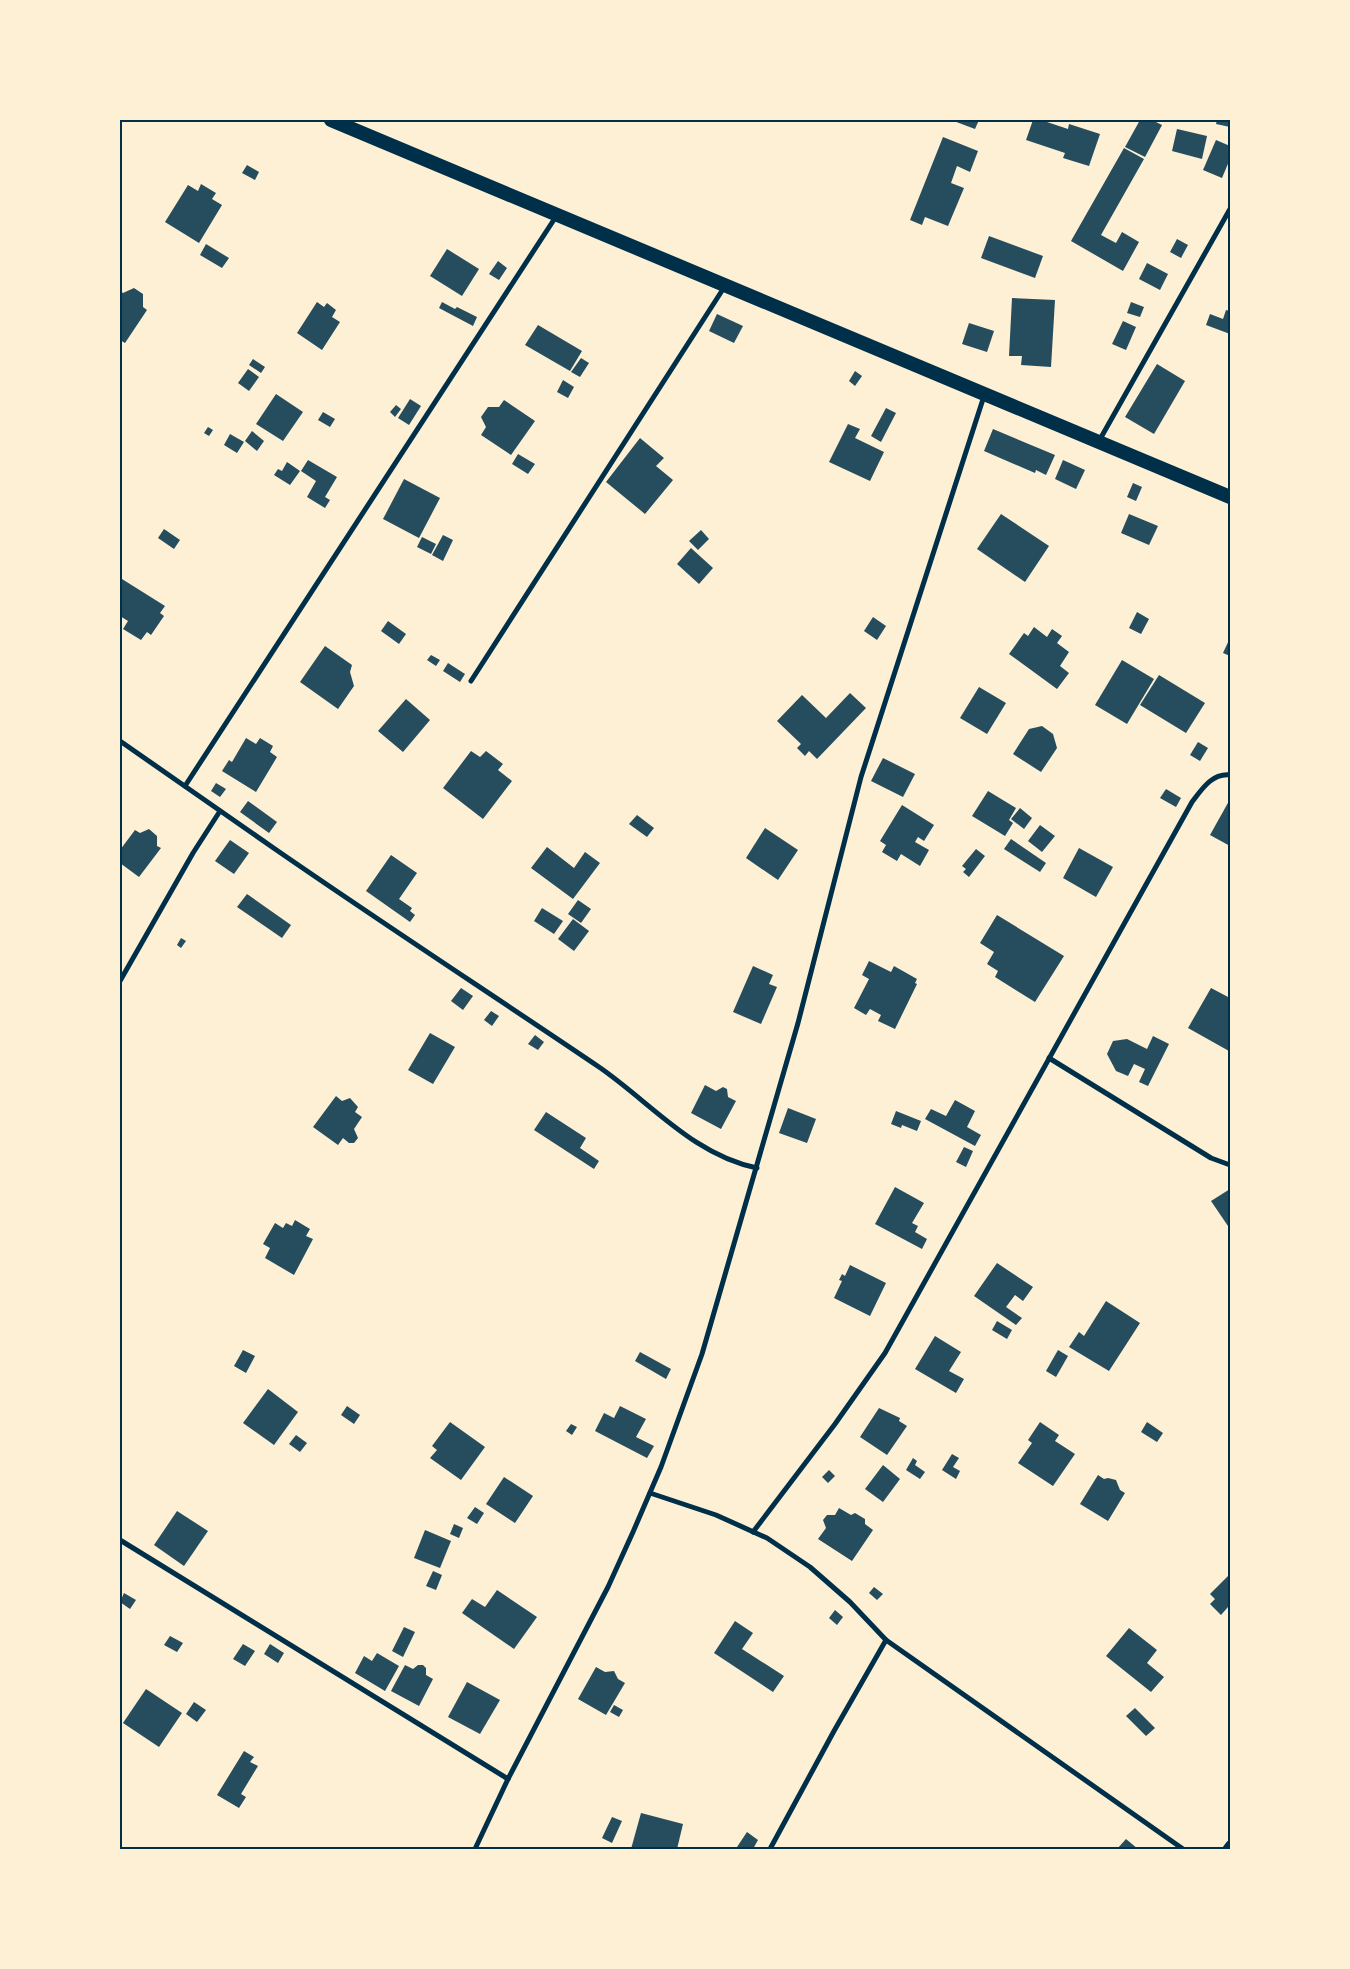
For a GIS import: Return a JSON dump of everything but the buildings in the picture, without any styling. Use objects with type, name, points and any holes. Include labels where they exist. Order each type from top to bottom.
[{"type":"highway","points":[[331,120],[1230,498]]},
{"type":"street","points":[[1098,443],[1230,209]]},
{"type":"street","points":[[185,786],[557,215]]},
{"type":"street","points":[[471,681],[726,286]]},
{"type":"street","points":[[474,1849],[608,1588],[650,1492],[702,1354],[798,1023],[861,777],[984,395]]},
{"type":"street","points":[[120,740],[220,811],[603,1070],[689,1137],[718,1155],[757,1168]]},
{"type":"street","points":[[753,1532],[835,1424],[885,1353],[1192,802],[1208,781],[1223,774],[1230,775]]},
{"type":"street","points":[[120,981],[193,853],[220,811]]},
{"type":"street","points":[[1049,1058],[1211,1158],[1230,1165]]},
{"type":"street","points":[[650,1492],[716,1515],[767,1538],[810,1567],[850,1602],[886,1640],[1184,1849]]},
{"type":"street","points":[[120,1540],[508,1780]]},
{"type":"street","points":[[770,1849],[886,1640]]},
{"type":"street","points":[[1227,1849],[1230,1845]]}]
